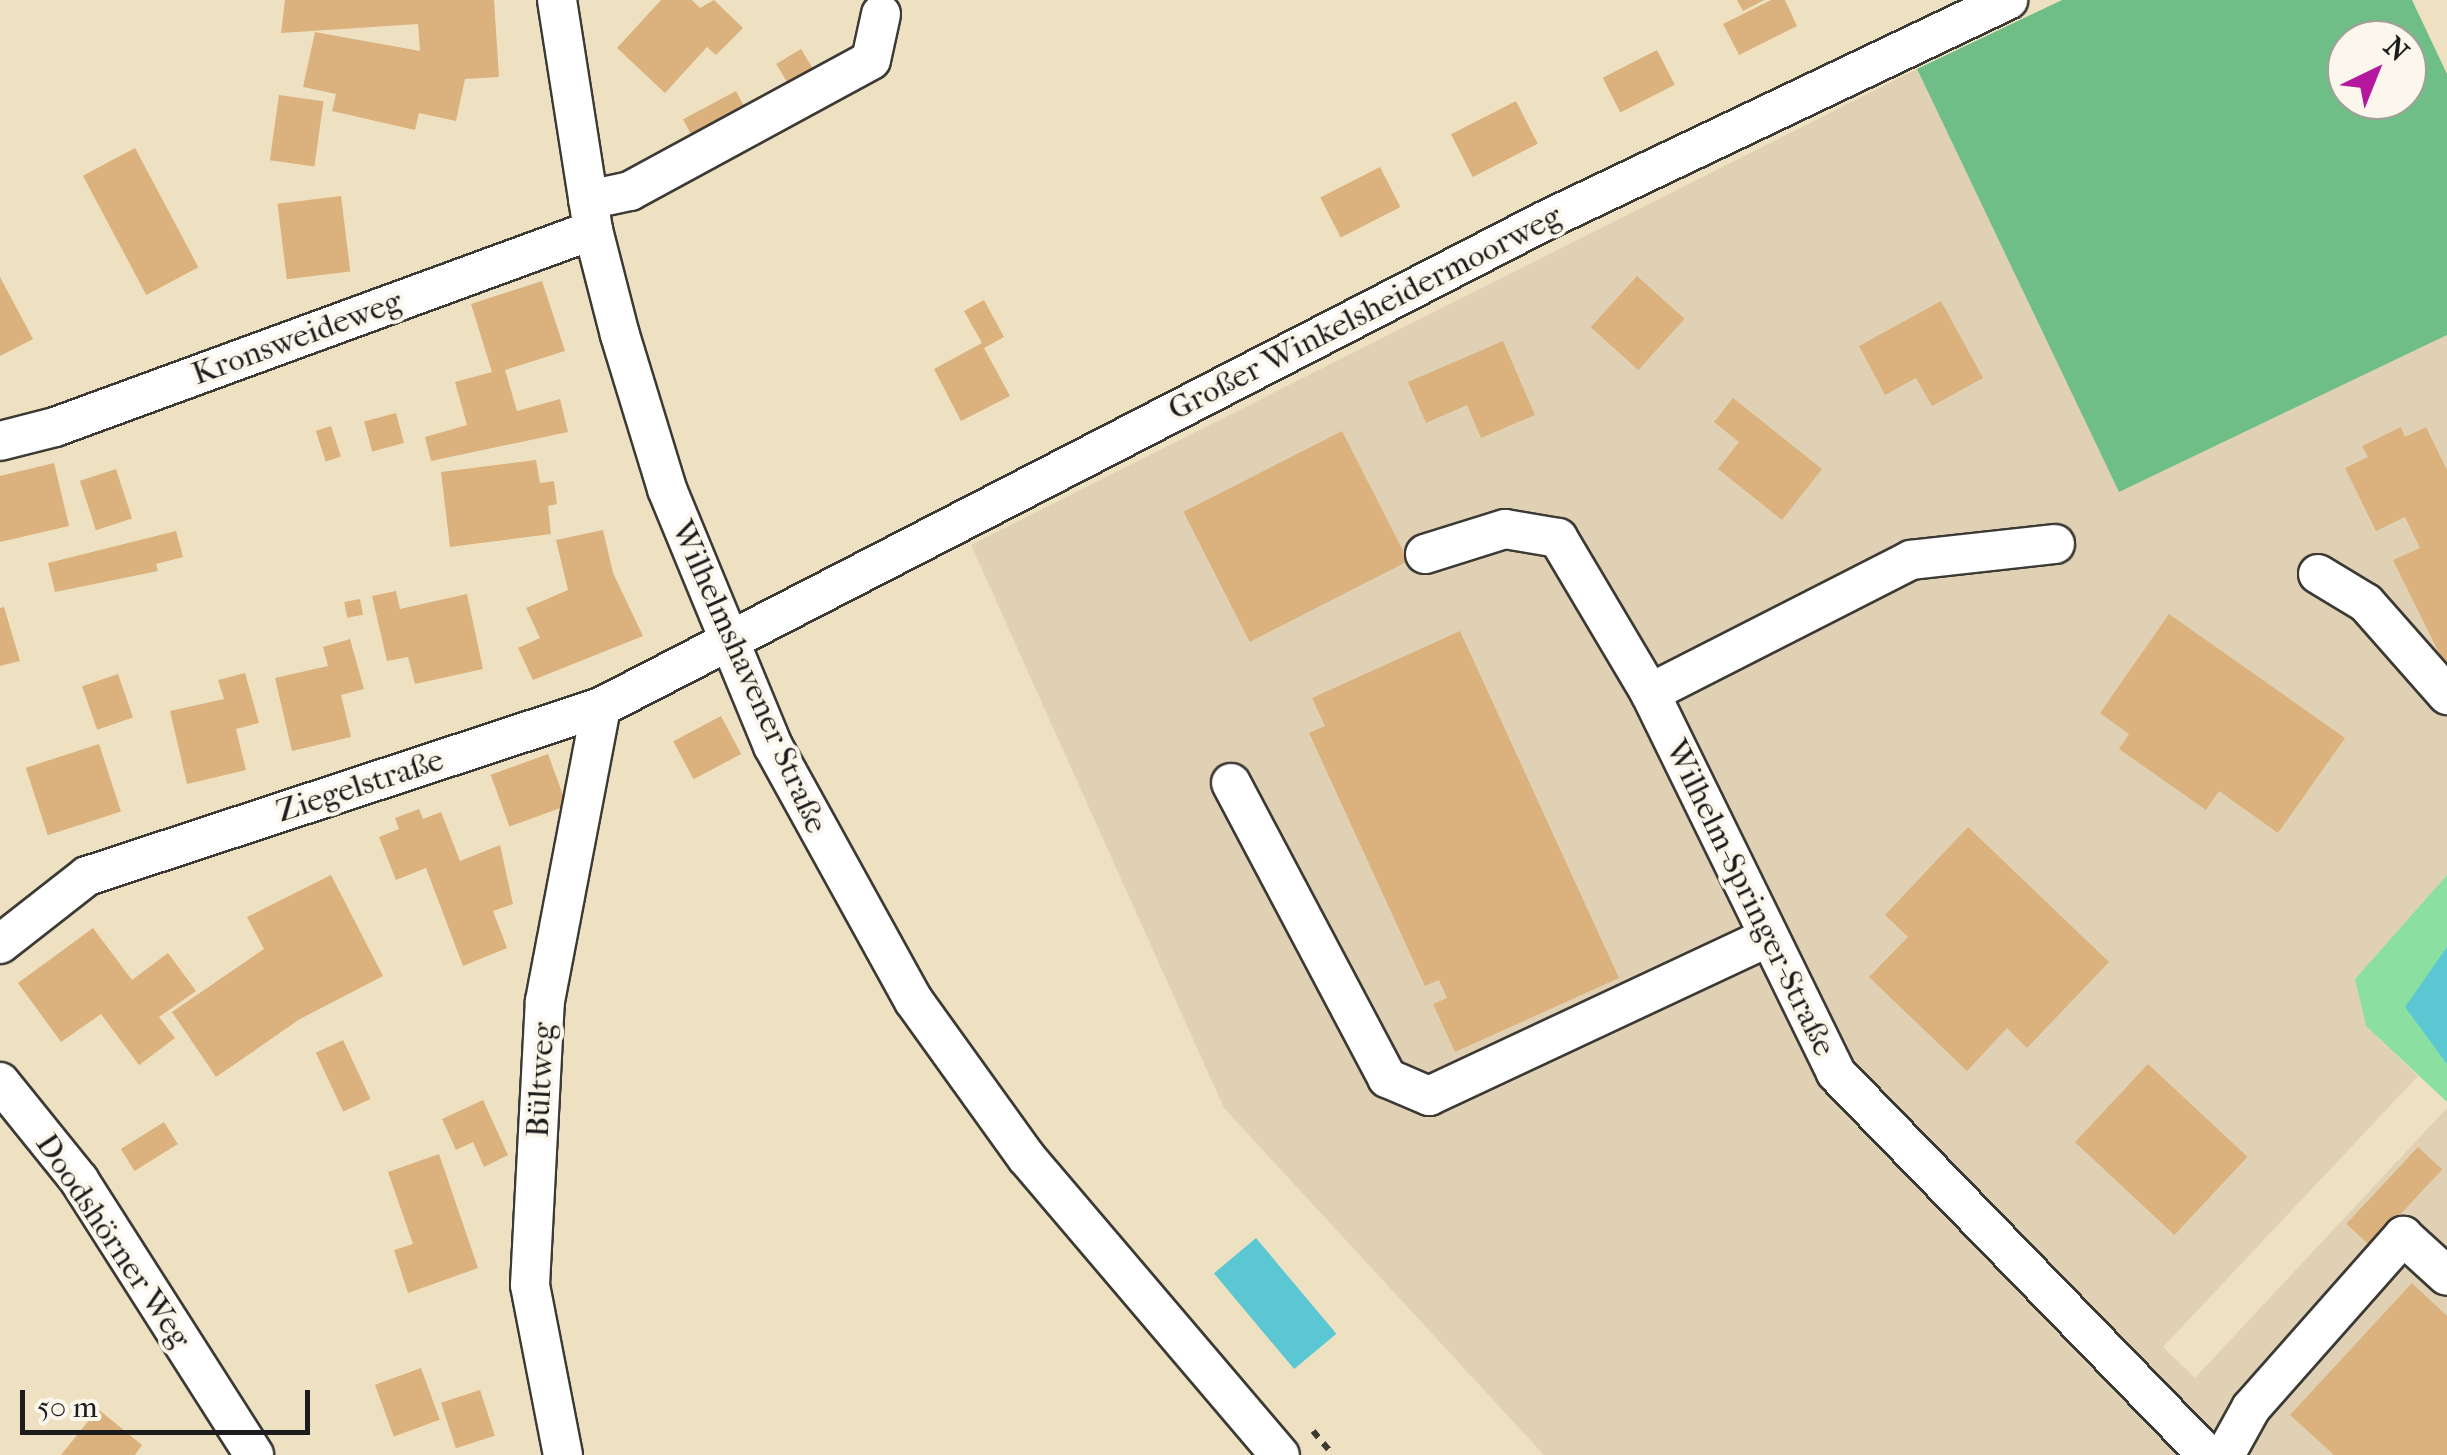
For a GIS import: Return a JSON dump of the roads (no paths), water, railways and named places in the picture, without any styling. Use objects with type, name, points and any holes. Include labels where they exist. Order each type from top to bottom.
[{"type":"street","name":"Wilhelmshavener Straße","points":[[557,0],[590,215],[666,489],[727,638],[833,864],[914,1001],[1027,1158],[1280,1455]]},
{"type":"street","name":"Großer Winkelsheidermoorweg","points":[[727,638],[1546,220],[2008,0]]},
{"type":"street","name":"Kronsweideweg","points":[[0,441],[54,427],[590,215],[871,60],[881,14]]},
{"type":"street","name":"Wilhelm-Springer-Straße","points":[[1425,554],[1505,529],[1558,538],[1650,692],[1836,1073],[2207,1455]]},
{"type":"street","points":[[1650,692],[1911,560],[2055,544]]},
{"type":"street","points":[[2318,574],[2366,603],[2447,695]]},
{"type":"street","name":"Ziegelstraße","points":[[0,944],[88,876],[601,707],[727,638]]},
{"type":"street","name":"Bültweg","points":[[563,1455],[530,1285],[545,1001],[601,707]]},
{"type":"street","points":[[1231,782],[1388,1078],[1430,1096],[1769,937]]},
{"type":"street","name":"Doodshörner Weg","points":[[0,1082],[79,1180],[254,1455]]},
{"type":"street","points":[[2224,1455],[2252,1408],[2403,1236],[2447,1276]]},
{"type":"water","points":[[2447,947],[2447,1064],[2405,1007]]},
{"type":"water","points":[[1256,1238],[1336,1334],[1294,1369],[1214,1273]]}]
